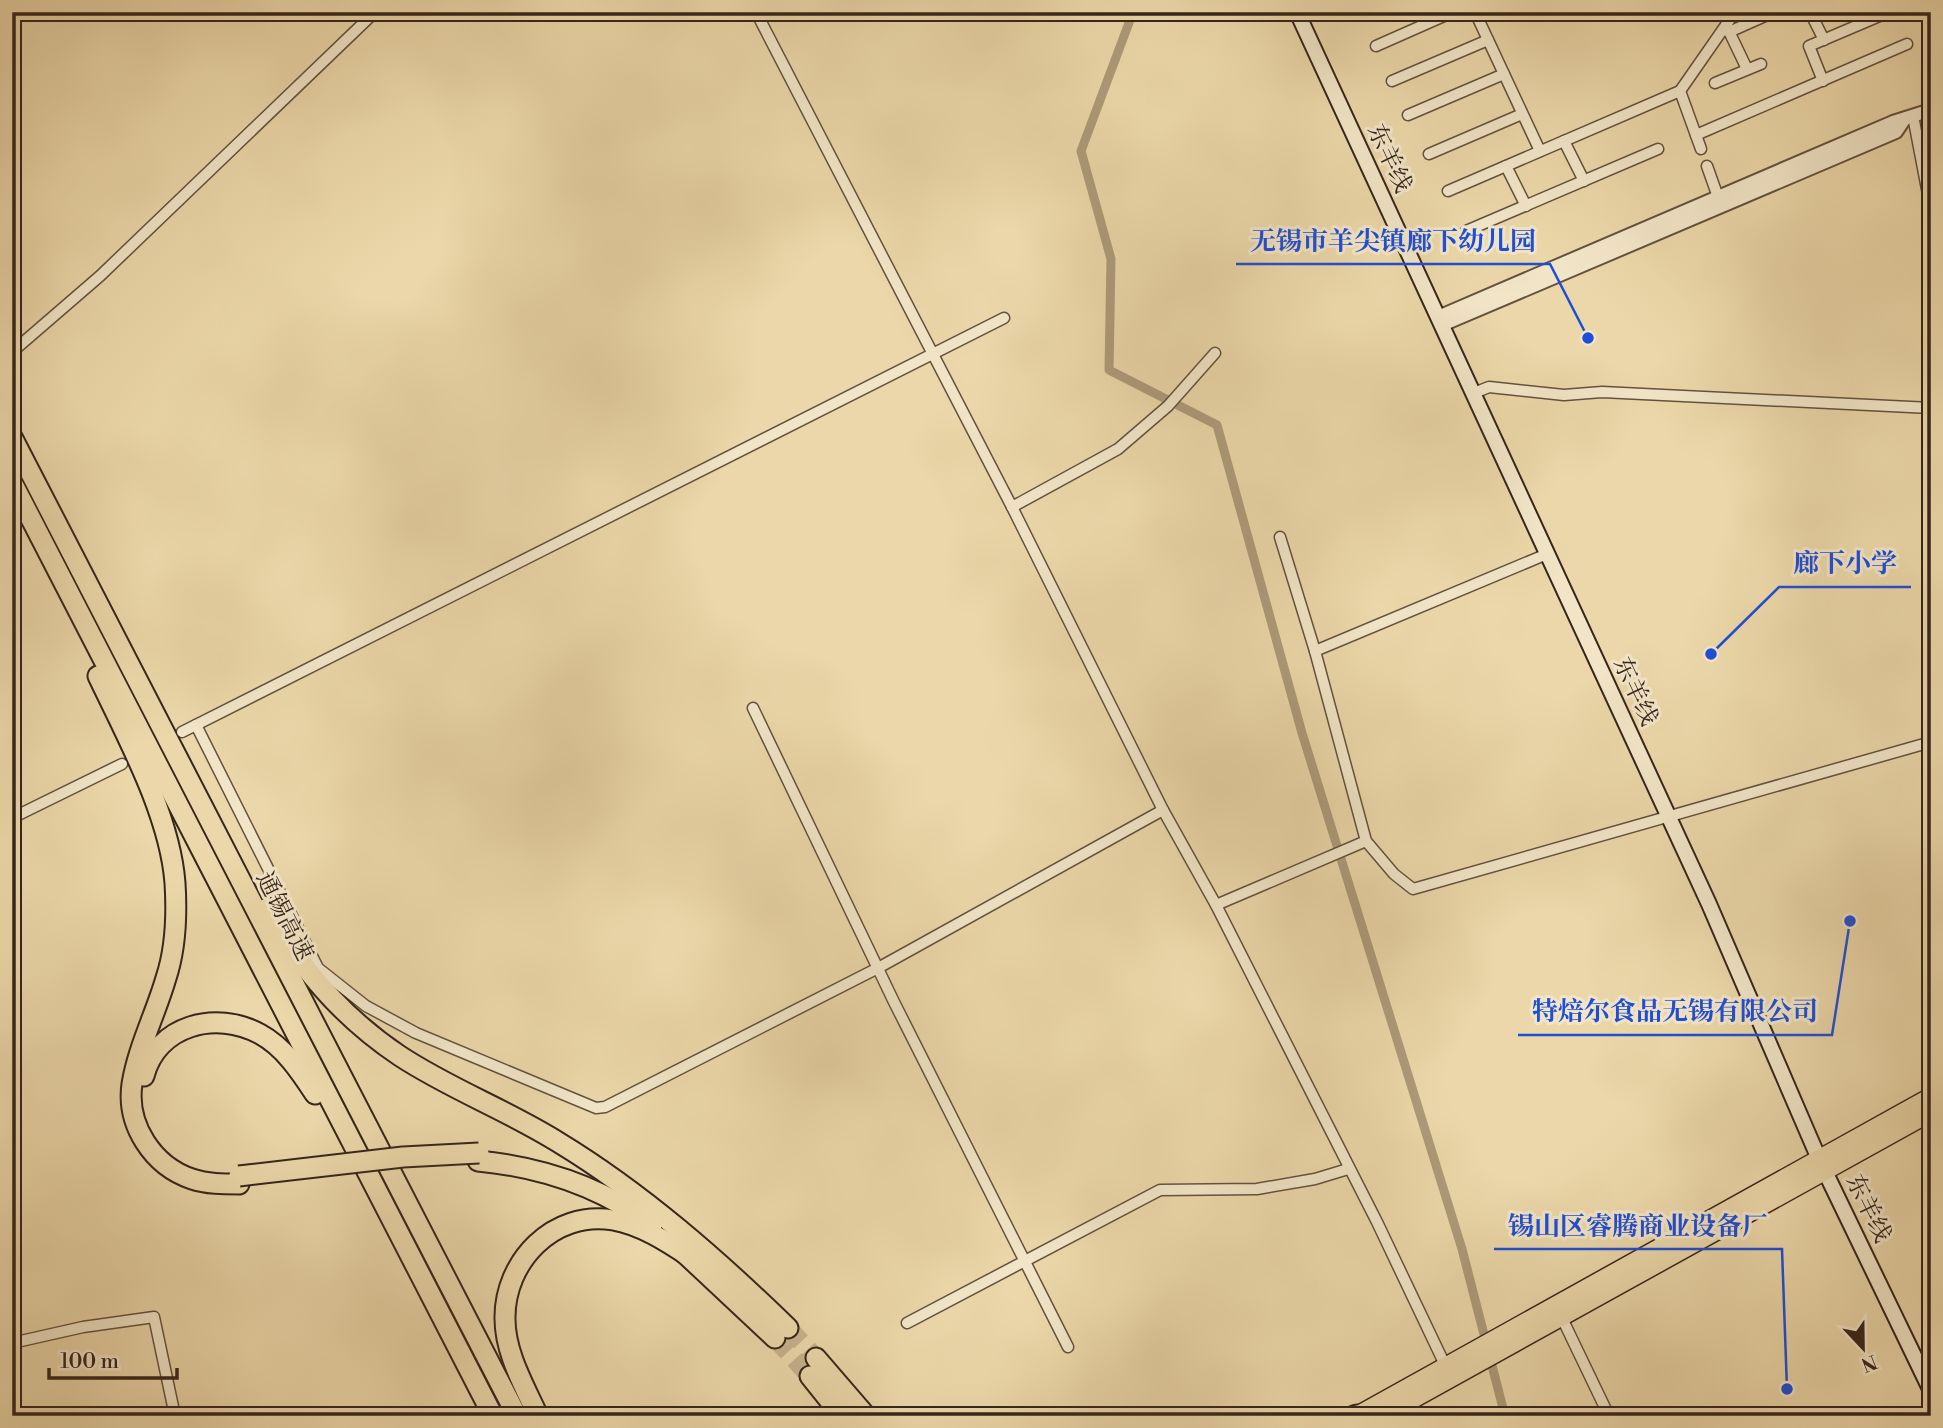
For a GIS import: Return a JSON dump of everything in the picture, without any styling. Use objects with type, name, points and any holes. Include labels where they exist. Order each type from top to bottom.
[{"type":"highway","name":"通锡高速","points":[[12,437],[59,530],[89,624],[145,698],[517,1416]]},
{"type":"highway","name":"通锡高速","points":[[12,482],[89,624],[494,1416]]},
{"type":"highway","points":[[89,624],[154,802],[170,851],[174,879],[175,926],[172,953],[133,1083],[134,1118],[148,1146],[171,1169],[202,1181],[239,1180],[478,1157],[574,1181],[644,1218],[738,1280],[782,1333]]},
{"type":"highway","points":[[145,698],[273,919],[315,981],[348,1015],[376,1039],[412,1063],[558,1142],[643,1201],[691,1250]]},
{"type":"highway","points":[[239,1180],[196,1173],[178,1165],[153,1143],[146,1128],[140,1099],[146,1070],[163,1043],[189,1027],[223,1022],[241,1026],[260,1034],[289,1057],[319,1100],[450,1332]]},
{"type":"highway","points":[[538,1416],[512,1359],[505,1321],[508,1289],[514,1272],[532,1246],[552,1232],[579,1221],[612,1220],[648,1231],[691,1250]]},
{"type":"highway","points":[[842,1416],[813,1367],[850,1394],[866,1416]]},
{"type":"main road","name":"东羊线","points":[[1297,12],[1670,818],[1823,1166],[1931,1391]]},
{"type":"main road","points":[[1502,1343],[1561,1316],[1823,1166],[1931,1096]]},
{"type":"main road","points":[[1384,1416],[1480,1355],[1823,1166],[1931,1113]]},
{"type":"main road","points":[[1356,1415],[1446,1367],[1480,1355]]},
{"type":"street","points":[[12,352],[100,276],[375,12]]},
{"type":"street","points":[[756,12],[1012,508],[1163,810],[1216,905],[1377,1222],[1446,1367]]},
{"type":"street","points":[[1376,46],[1453,12]]},
{"type":"street","points":[[1475,12],[1540,151]]},
{"type":"street","points":[[1448,191],[1680,90],[1728,28],[1735,12]]},
{"type":"street","points":[[1728,28],[1774,12]]},
{"type":"street","points":[[1810,12],[1824,40]]},
{"type":"street","points":[[1823,80],[1809,46],[1889,12]]},
{"type":"street","points":[[1728,28],[1747,69]]},
{"type":"street","points":[[1392,82],[1488,40]]},
{"type":"street","points":[[1696,135],[1907,44]]},
{"type":"street","points":[[1715,83],[1761,64]]},
{"type":"street","points":[[1408,115],[1504,74]]},
{"type":"street","points":[[1680,90],[1701,149]]},
{"type":"street","points":[[1441,321],[1892,122],[1931,110]]},
{"type":"street","points":[[1429,154],[1522,114]]},
{"type":"street","points":[[1441,321],[1896,131],[1909,118]]},
{"type":"street","points":[[1909,118],[1931,210]]},
{"type":"street","points":[[1563,141],[1584,181]]},
{"type":"street","points":[[1466,231],[1658,149]]},
{"type":"street","points":[[1506,166],[1526,205]]},
{"type":"street","points":[[1707,166],[1718,197]]},
{"type":"street","points":[[182,732],[1004,318]]},
{"type":"street","points":[[1012,508],[1118,449],[1168,406],[1182,387],[1215,353]]},
{"type":"street","points":[[1474,393],[1489,387],[1564,395],[1602,392],[1931,408]]},
{"type":"street","points":[[1279,537],[1315,651],[1361,843],[1413,889],[1931,742]]},
{"type":"street","points":[[1315,651],[1547,554]]},
{"type":"street","points":[[753,708],[878,968],[1068,1347]]},
{"type":"street","points":[[196,725],[318,968],[366,1006],[416,1033],[571,1099],[605,1107],[878,968],[1163,810]]},
{"type":"street","points":[[12,818],[122,764]]},
{"type":"street","points":[[1216,905],[1361,843]]},
{"type":"street","points":[[906,1324],[1160,1190],[1257,1189],[1315,1179],[1348,1169]]},
{"type":"street","points":[[1561,1316],[1609,1416]]},
{"type":"street","points":[[12,1343],[83,1327],[154,1317],[175,1416]]},
{"type":"waterway","points":[[1133,12],[1081,151],[1111,259],[1109,370],[1217,425],[1302,733],[1462,1249],[1505,1416]]},
{"type":"tunnel","points":[[788,1328],[816,1358]]},
{"type":"tunnel","points":[[775,1338],[810,1376]]},
{"type":"place","name":"无锡市羊尖镇廊下幼儿园","points":[[1588,338]]},
{"type":"place","name":"廊下小学","points":[[1711,654]]},
{"type":"place","name":"特焙尔食品无锡有限公司","points":[[1850,921]]},
{"type":"place","name":"锡山区睿腾商业设备厂","points":[[1787,1389]]}]
